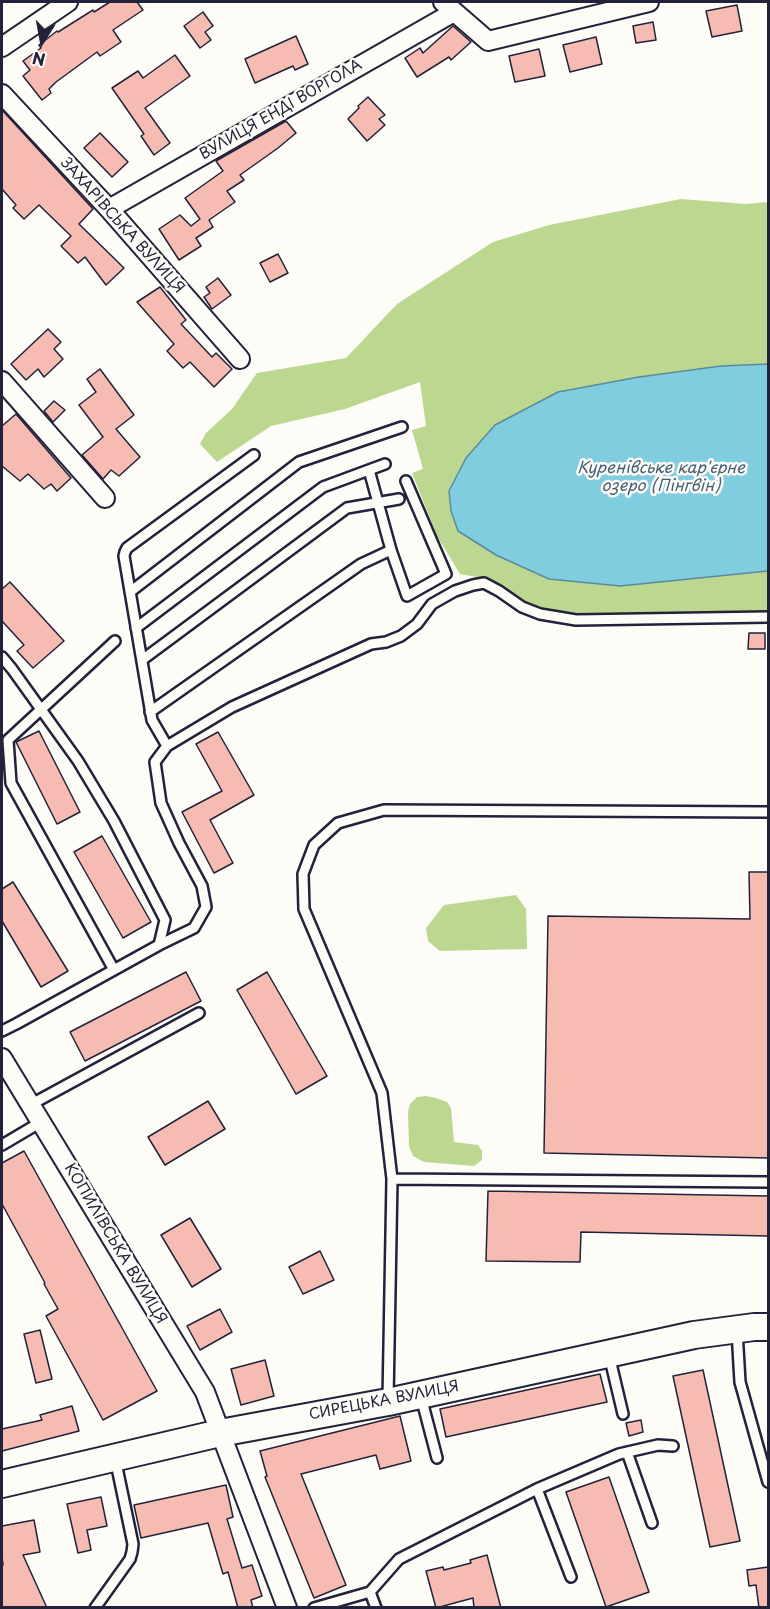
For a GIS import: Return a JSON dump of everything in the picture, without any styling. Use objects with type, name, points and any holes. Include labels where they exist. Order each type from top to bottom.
[{"type":"main road","name":"СИРЕЦЬКА ВУЛИЦЯ","points":[[2,1484],[220,1433],[388,1402],[694,1335],[737,1328],[768,1327]]},
{"type":"street","points":[[2,47],[68,2]]},
{"type":"street","points":[[448,7],[488,41],[649,2]]},
{"type":"street","name":"ВУЛИЦЯ ЕНДІ ВОРГОЛА","points":[[109,209],[448,7]]},
{"type":"street","name":"ЗАХАРІВСЬКА ВУЛИЦЯ","points":[[2,94],[109,209],[240,359]]},
{"type":"street","points":[[2,381],[105,498]]},
{"type":"street","name":"КОПИЛІВСЬКА ВУЛИЦЯ","points":[[2,1058],[205,1392],[287,1608]]},
{"type":"lane","points":[[130,592],[299,462],[402,427]]},
{"type":"lane","points":[[167,746],[150,712],[124,556],[127,548],[254,455]]},
{"type":"lane","points":[[136,628],[322,487],[385,464]]},
{"type":"lane","points":[[369,470],[377,504],[407,596],[446,574]]},
{"type":"lane","points":[[406,481],[455,591]]},
{"type":"lane","points":[[142,660],[347,508],[399,499]]},
{"type":"lane","points":[[150,712],[361,564],[391,550]]},
{"type":"lane","points":[[2,1031],[194,928],[206,907],[202,886],[161,803],[155,762],[167,746],[232,706],[371,644],[386,642],[401,636],[417,624],[432,604],[470,585],[484,583],[522,607],[540,614],[576,620],[768,617]]},
{"type":"lane","points":[[114,970],[11,783],[8,740],[115,641]]},
{"type":"lane","points":[[2,657],[78,761],[114,821],[165,920],[159,945]]},
{"type":"lane","points":[[388,1402],[392,1179],[382,1094],[304,909],[303,874],[314,845],[338,823],[384,810],[768,812]]},
{"type":"lane","points":[[30,1105],[199,1013]]},
{"type":"lane","points":[[2,1145],[40,1122]]},
{"type":"lane","points":[[392,1179],[768,1182]]},
{"type":"lane","points":[[737,1328],[740,1382],[768,1482]]},
{"type":"lane","points":[[609,1354],[623,1414]]},
{"type":"lane","points":[[421,1395],[437,1458]]},
{"type":"lane","points":[[314,1608],[370,1592],[399,1558],[537,1489],[619,1454],[658,1445],[673,1446]]},
{"type":"lane","points":[[627,1452],[652,1523]]},
{"type":"lane","points":[[95,1608],[130,1559],[132,1552],[133,1544],[115,1458]]},
{"type":"lane","points":[[537,1489],[571,1577]]},
{"type":"lane","points":[[370,1592],[376,1608]]},
{"type":"green space","points":[[681,199],[746,204],[768,202],[768,615],[576,616],[536,610],[483,578],[460,574],[437,536],[412,473],[423,469],[412,430],[426,426],[420,382],[345,409],[271,426],[217,462],[200,444],[206,433],[232,409],[257,373],[346,358],[397,304],[493,242],[549,225]]},
{"type":"green space","points":[[516,895],[526,909],[527,949],[440,951],[428,941],[426,928],[444,905]]},
{"type":"green space","points":[[426,1096],[447,1102],[451,1108],[454,1142],[478,1145],[482,1151],[482,1160],[474,1166],[424,1162],[413,1156],[409,1146],[408,1112],[410,1104],[417,1097]]},
{"type":"water","name":"Куренівське кар'єрне озеро (Пінгвін)","points":[[768,364],[768,571],[620,586],[549,579],[496,555],[458,531],[451,511],[449,491],[466,458],[495,425],[558,392],[639,377],[721,366]]},
{"type":"building","points":[[110,2],[137,2],[143,10],[113,30],[121,42],[100,56],[97,52],[56,82],[49,89],[51,93],[42,100],[23,76],[30,70],[23,61],[41,48],[39,45],[57,31]]},
{"type":"building","points":[[737,5],[742,31],[712,37],[706,11]]},
{"type":"building","points":[[203,12],[213,26],[205,32],[211,40],[200,48],[184,26]]},
{"type":"building","points":[[653,22],[656,40],[636,43],[633,26]]},
{"type":"building","points":[[453,26],[471,42],[451,60],[449,57],[417,77],[405,58],[420,48],[423,53]]},
{"type":"building","points":[[296,36],[308,64],[295,70],[293,66],[255,83],[245,59]]},
{"type":"building","points":[[596,37],[602,64],[570,72],[563,45]]},
{"type":"building","points":[[539,49],[545,76],[515,82],[509,56]]},
{"type":"building","points":[[175,55],[190,76],[145,108],[170,143],[154,155],[141,136],[144,134],[112,88],[138,71],[143,78]]},
{"type":"building","points":[[368,97],[385,115],[379,119],[385,125],[367,141],[348,119]]},
{"type":"building","points":[[2,110],[93,209],[79,224],[124,268],[106,285],[85,257],[78,263],[61,246],[71,236],[39,205],[24,219],[13,208],[16,205],[2,189]]},
{"type":"building","points":[[286,121],[296,133],[240,175],[244,180],[227,191],[235,202],[209,220],[213,227],[196,238],[201,246],[179,260],[159,229],[180,215],[191,226],[200,219],[185,198],[223,171],[216,161]]},
{"type":"building","points":[[100,133],[128,162],[112,177],[84,148]]},
{"type":"building","points":[[278,254],[288,273],[270,282],[260,263]]},
{"type":"building","points":[[218,278],[231,295],[212,309],[204,297],[210,293],[206,287]]},
{"type":"building","points":[[160,287],[186,320],[181,324],[212,357],[216,353],[232,369],[214,387],[190,362],[183,368],[167,351],[174,344],[137,302]]},
{"type":"building","points":[[48,329],[61,342],[54,349],[63,359],[44,377],[38,369],[26,380],[11,364]]},
{"type":"building","points":[[100,369],[134,415],[116,429],[140,457],[119,476],[111,470],[103,479],[82,455],[103,437],[79,405],[96,392],[87,379]]},
{"type":"building","points":[[54,401],[65,410],[53,422],[44,411]]},
{"type":"building","points":[[16,414],[71,478],[57,491],[51,484],[44,489],[28,474],[20,481],[2,466],[2,426]]},
{"type":"building","points":[[10,582],[64,641],[33,668],[17,651],[24,645],[2,621],[2,589]]},
{"type":"building","points":[[749,633],[765,633],[765,649],[748,649]]},
{"type":"building","points":[[39,731],[80,812],[57,824],[16,742]]},
{"type":"building","points":[[218,732],[254,795],[210,820],[233,863],[214,873],[182,812],[222,791],[196,744]]},
{"type":"building","points":[[102,836],[151,922],[123,938],[74,852]]},
{"type":"building","points":[[749,872],[768,872],[768,1158],[544,1153],[548,916],[750,919]]},
{"type":"building","points":[[13,882],[68,971],[41,987],[2,921],[2,889]]},
{"type":"building","points":[[186,972],[201,1001],[85,1061],[70,1032]]},
{"type":"building","points":[[267,972],[327,1076],[296,1094],[237,990]]},
{"type":"building","points":[[208,1101],[225,1129],[165,1165],[148,1137]]},
{"type":"building","points":[[24,1151],[157,1391],[103,1420],[46,1316],[58,1309],[2,1204],[2,1163]]},
{"type":"building","points":[[488,1191],[768,1196],[768,1236],[581,1232],[580,1262],[486,1261]]},
{"type":"building","points":[[190,1218],[221,1269],[192,1287],[161,1235]]},
{"type":"building","points":[[320,1251],[334,1280],[303,1294],[289,1267]]},
{"type":"building","points":[[220,1309],[232,1332],[200,1350],[187,1326]]},
{"type":"building","points":[[40,1330],[52,1379],[36,1383],[24,1334]]},
{"type":"building","points":[[265,1360],[274,1396],[241,1405],[231,1369]]},
{"type":"building","points":[[703,1370],[740,1541],[710,1547],[673,1376]]},
{"type":"building","points":[[600,1374],[607,1402],[446,1437],[440,1409]]},
{"type":"building","points":[[72,1406],[79,1431],[2,1451],[2,1429],[42,1420],[40,1415]]},
{"type":"building","points":[[400,1416],[411,1461],[380,1469],[376,1455],[301,1474],[346,1585],[314,1598],[265,1477],[267,1476],[260,1451]]},
{"type":"building","points":[[641,1420],[643,1432],[629,1436],[626,1423]]},
{"type":"building","points":[[609,1477],[649,1592],[606,1607],[566,1492]]},
{"type":"building","points":[[226,1485],[233,1517],[227,1519],[242,1568],[252,1565],[262,1596],[251,1600],[253,1608],[238,1608],[228,1572],[223,1574],[208,1523],[141,1538],[134,1505]]},
{"type":"building","points":[[101,1497],[107,1526],[87,1530],[91,1550],[78,1553],[67,1504]]},
{"type":"building","points":[[34,1520],[40,1552],[23,1555],[47,1608],[2,1608],[2,1526]]},
{"type":"building","points":[[487,1555],[501,1608],[474,1608],[473,1598],[436,1608],[426,1571],[443,1567],[444,1570],[471,1563],[470,1560]]},
{"type":"building","points":[[768,1567],[768,1608],[759,1608],[756,1585],[749,1586],[747,1570]]}]
